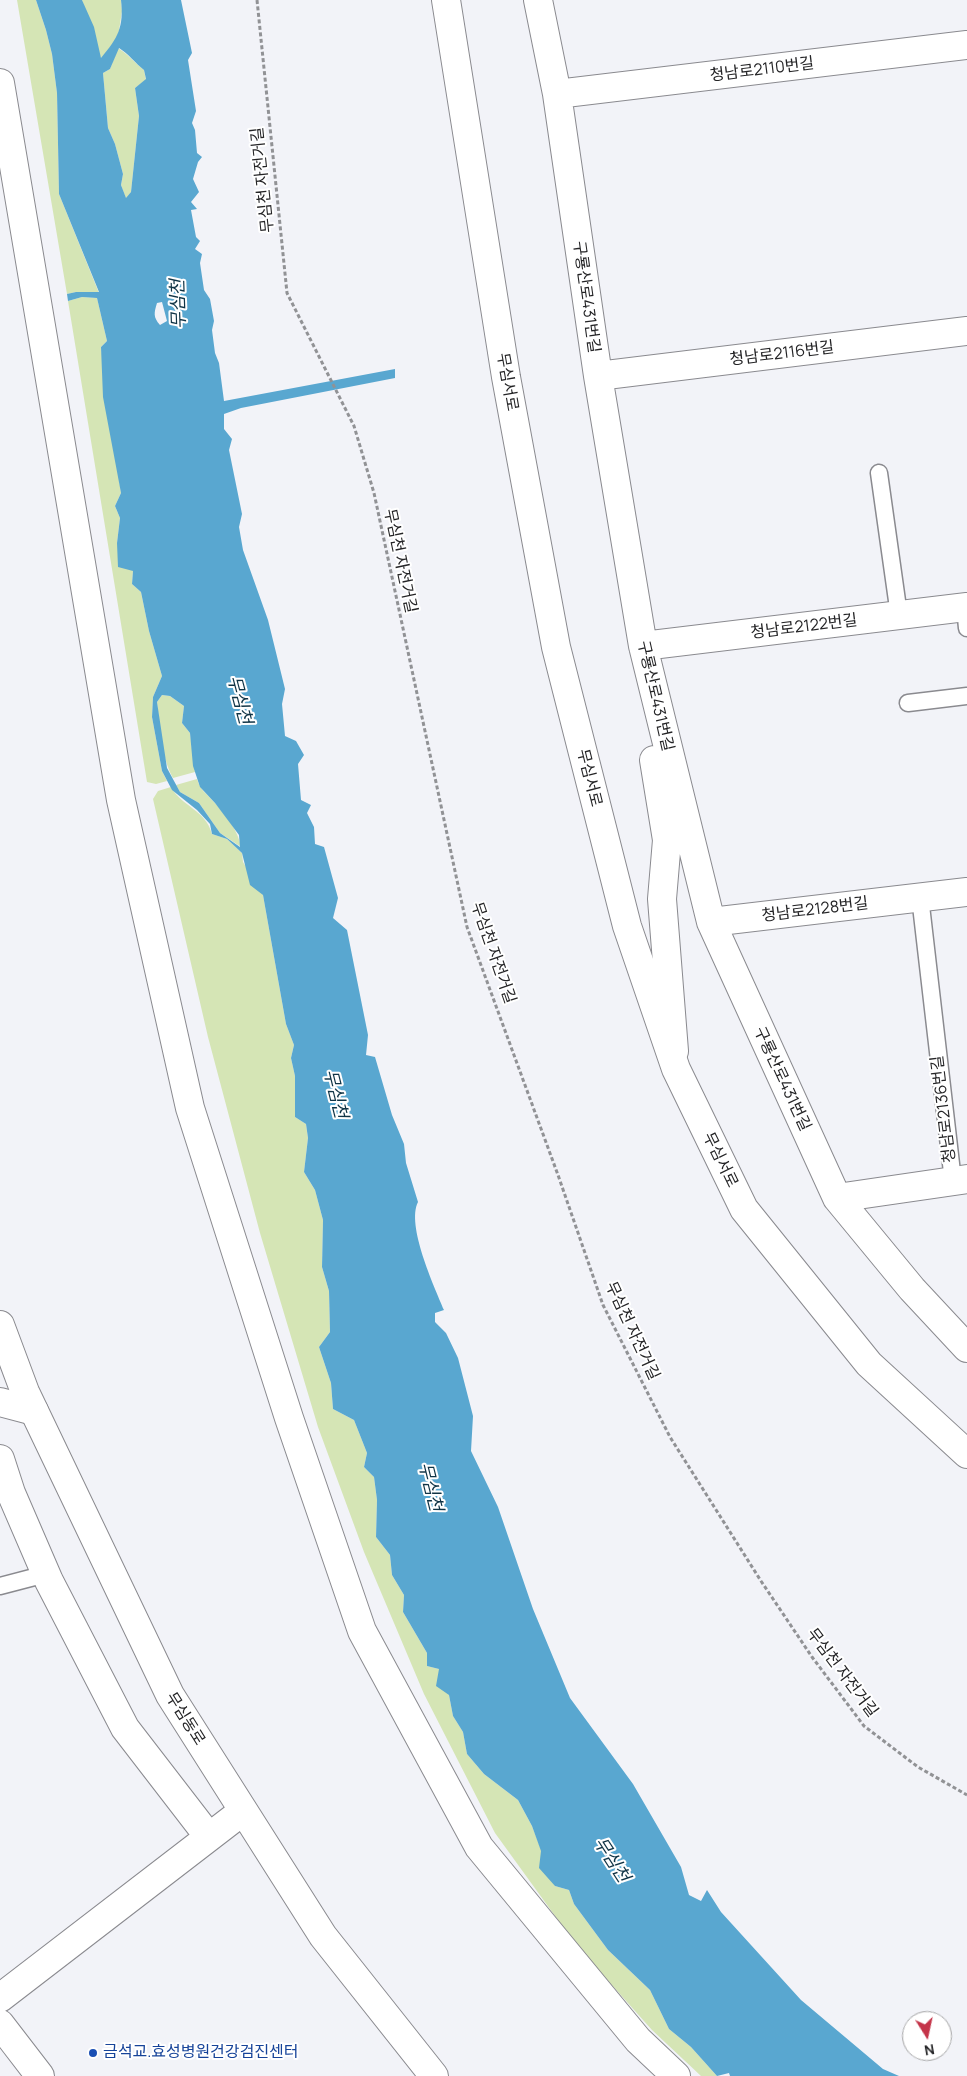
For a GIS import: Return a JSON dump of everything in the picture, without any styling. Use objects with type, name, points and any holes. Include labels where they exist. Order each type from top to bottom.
[{"type":"street","name":"무심서로","points":[[446,0],[506,377],[556,647],[626,926],[676,1070],[744,1209],[869,1364],[967,1454]]},
{"type":"street","name":"구룡산로431번길","points":[[538,0],[557,94],[598,376],[643,646],[654,697],[711,922],[837,1198],[912,1289],[957,1326],[967,1348]]},
{"type":"street","name":"청남로2110번길","points":[[557,94],[967,45]]},
{"type":"street","points":[[0,84],[121,800],[190,1108],[289,1418],[362,1632],[479,1847],[638,2040],[676,2076]]},
{"type":"street","name":"청남로2116번길","points":[[598,376],[967,331]]},
{"type":"street","name":"청남로2122번길","points":[[643,646],[900,615],[966,614]]},
{"type":"street","points":[[654,697],[648,722],[667,840],[662,899],[676,1070]]},
{"type":"street","name":"청남로2128번길","points":[[711,922],[967,892]]},
{"type":"street","name":"청남로2136번길","points":[[837,1198],[960,1180]]},
{"type":"street","name":"무심동로","points":[[0,1325],[34,1411],[170,1695],[323,1936],[434,2076]]},
{"type":"street","points":[[0,1402],[34,1411]]},
{"type":"street","points":[[0,1459],[6,1500],[125,1728],[209,1837]]},
{"type":"street","points":[[0,1998],[243,1811]]},
{"type":"street","points":[[0,2024],[40,2076]]},
{"type":"lane","points":[[879,473],[900,615]]},
{"type":"lane","points":[[908,702],[967,696]]},
{"type":"lane","name":"청남로2136번길","points":[[920,897],[936,1037],[960,1180]]},
{"type":"lane","points":[[0,1586],[46,1574]]},
{"type":"path","name":"무심천 자전거길","points":[[257,0],[287,293],[354,426],[374,493],[468,927],[558,1175],[602,1305],[670,1437],[761,1581],[812,1657],[864,1726],[918,1767],[967,1795]]},
{"type":"green space","points":[[17,0],[36,0],[46,30],[52,54],[57,93],[59,194],[99,293],[76,292],[67,294]]},
{"type":"green space","points":[[82,0],[121,0],[122,11],[118,37],[101,59]]},
{"type":"green space","points":[[118,48],[144,70],[146,80],[135,88],[139,116],[131,192],[126,199],[121,185],[123,174],[115,144],[108,128],[103,73],[110,69]]},
{"type":"green space","points":[[82,297],[97,298],[107,341],[101,347],[121,493],[115,506],[120,518],[117,543],[133,571],[132,584],[141,592],[149,631],[162,676],[153,697],[152,717],[162,771],[167,781],[156,784],[147,782],[68,301]]},
{"type":"green space","points":[[162,695],[170,696],[184,706],[182,723],[190,733],[195,772],[173,778],[169,769],[162,741],[157,702]]},
{"type":"green space","points":[[197,779],[202,789],[231,823],[241,847],[220,833],[199,803],[180,792],[176,785]]},
{"type":"green space","points":[[171,787],[181,799],[199,813],[209,826],[212,834],[227,839],[242,853],[243,862],[263,895],[286,1024],[294,1045],[291,1058],[295,1076],[295,1117],[306,1124],[308,1138],[304,1172],[315,1190],[323,1220],[322,1267],[329,1291],[330,1332],[319,1347],[331,1383],[333,1409],[354,1420],[367,1453],[364,1467],[374,1477],[377,1500],[376,1537],[390,1555],[392,1575],[404,1595],[403,1612],[427,1653],[427,1666],[439,1669],[449,1695],[453,1716],[463,1732],[467,1754],[484,1774],[518,1800],[532,1826],[555,1886],[569,1890],[574,1904],[608,1950],[650,1990],[669,2029],[691,2047],[717,2076],[701,2076],[652,2030],[576,1945],[495,1833],[424,1694],[364,1552],[318,1427],[260,1233],[208,1037],[153,799],[158,791]]},
{"type":"water","name":"무심천","points":[[36,0],[82,0],[94,27],[101,58],[119,32],[122,18],[121,0],[181,0],[192,53],[188,60],[196,111],[192,123],[195,130],[197,153],[202,157],[198,162],[193,179],[199,192],[191,202],[197,209],[191,210],[196,237],[200,241],[195,249],[202,254],[200,263],[204,290],[210,299],[214,321],[212,330],[224,401],[395,369],[395,378],[241,408],[224,414],[224,429],[232,439],[229,450],[242,514],[239,527],[243,550],[268,620],[285,689],[282,704],[285,736],[296,741],[304,755],[298,764],[301,800],[311,805],[307,813],[314,827],[315,844],[324,847],[338,898],[333,918],[347,930],[368,1035],[366,1055],[375,1057],[392,1115],[404,1144],[406,1163],[418,1202],[415,1212],[418,1240],[444,1310],[435,1313],[435,1322],[446,1333],[458,1358],[473,1416],[471,1451],[498,1507],[533,1609],[570,1698],[633,1784],[681,1867],[689,1895],[701,1901],[707,1890],[721,1912],[801,2000],[883,2069],[899,2076],[730,2076],[729,2073],[717,2076],[691,2047],[669,2029],[650,1990],[608,1950],[574,1904],[569,1890],[555,1886],[539,1868],[541,1851],[532,1826],[518,1800],[484,1774],[467,1754],[463,1732],[453,1716],[449,1695],[436,1686],[439,1669],[427,1666],[427,1653],[403,1612],[404,1595],[392,1575],[390,1555],[376,1537],[377,1500],[374,1477],[364,1467],[367,1453],[354,1420],[333,1409],[331,1383],[319,1347],[330,1332],[329,1291],[322,1267],[323,1220],[315,1190],[304,1172],[308,1138],[306,1124],[295,1117],[295,1076],[291,1058],[294,1045],[286,1024],[263,895],[250,885],[242,853],[227,839],[212,834],[210,824],[197,810],[172,790],[162,771],[152,717],[153,697],[162,676],[149,631],[141,592],[132,584],[133,571],[118,567],[117,543],[120,518],[115,506],[121,493],[103,397],[101,347],[107,341],[97,298],[82,297],[68,301],[67,294],[99,292],[59,194],[57,93],[52,54]],"holes":[[[119,48],[144,70],[146,79],[135,88],[139,116],[131,192],[126,198],[121,185],[123,174],[115,144],[108,128],[103,73],[110,69]],[[162,302],[167,321],[160,325],[155,315],[157,303]],[[162,695],[170,696],[184,706],[182,723],[190,733],[193,766],[200,787],[215,803],[239,835],[240,847],[220,833],[199,803],[180,792],[167,768],[157,702]]]},
{"type":"place","name":"금석교.효성병원건강검진센터","points":[[93,2053]]}]
